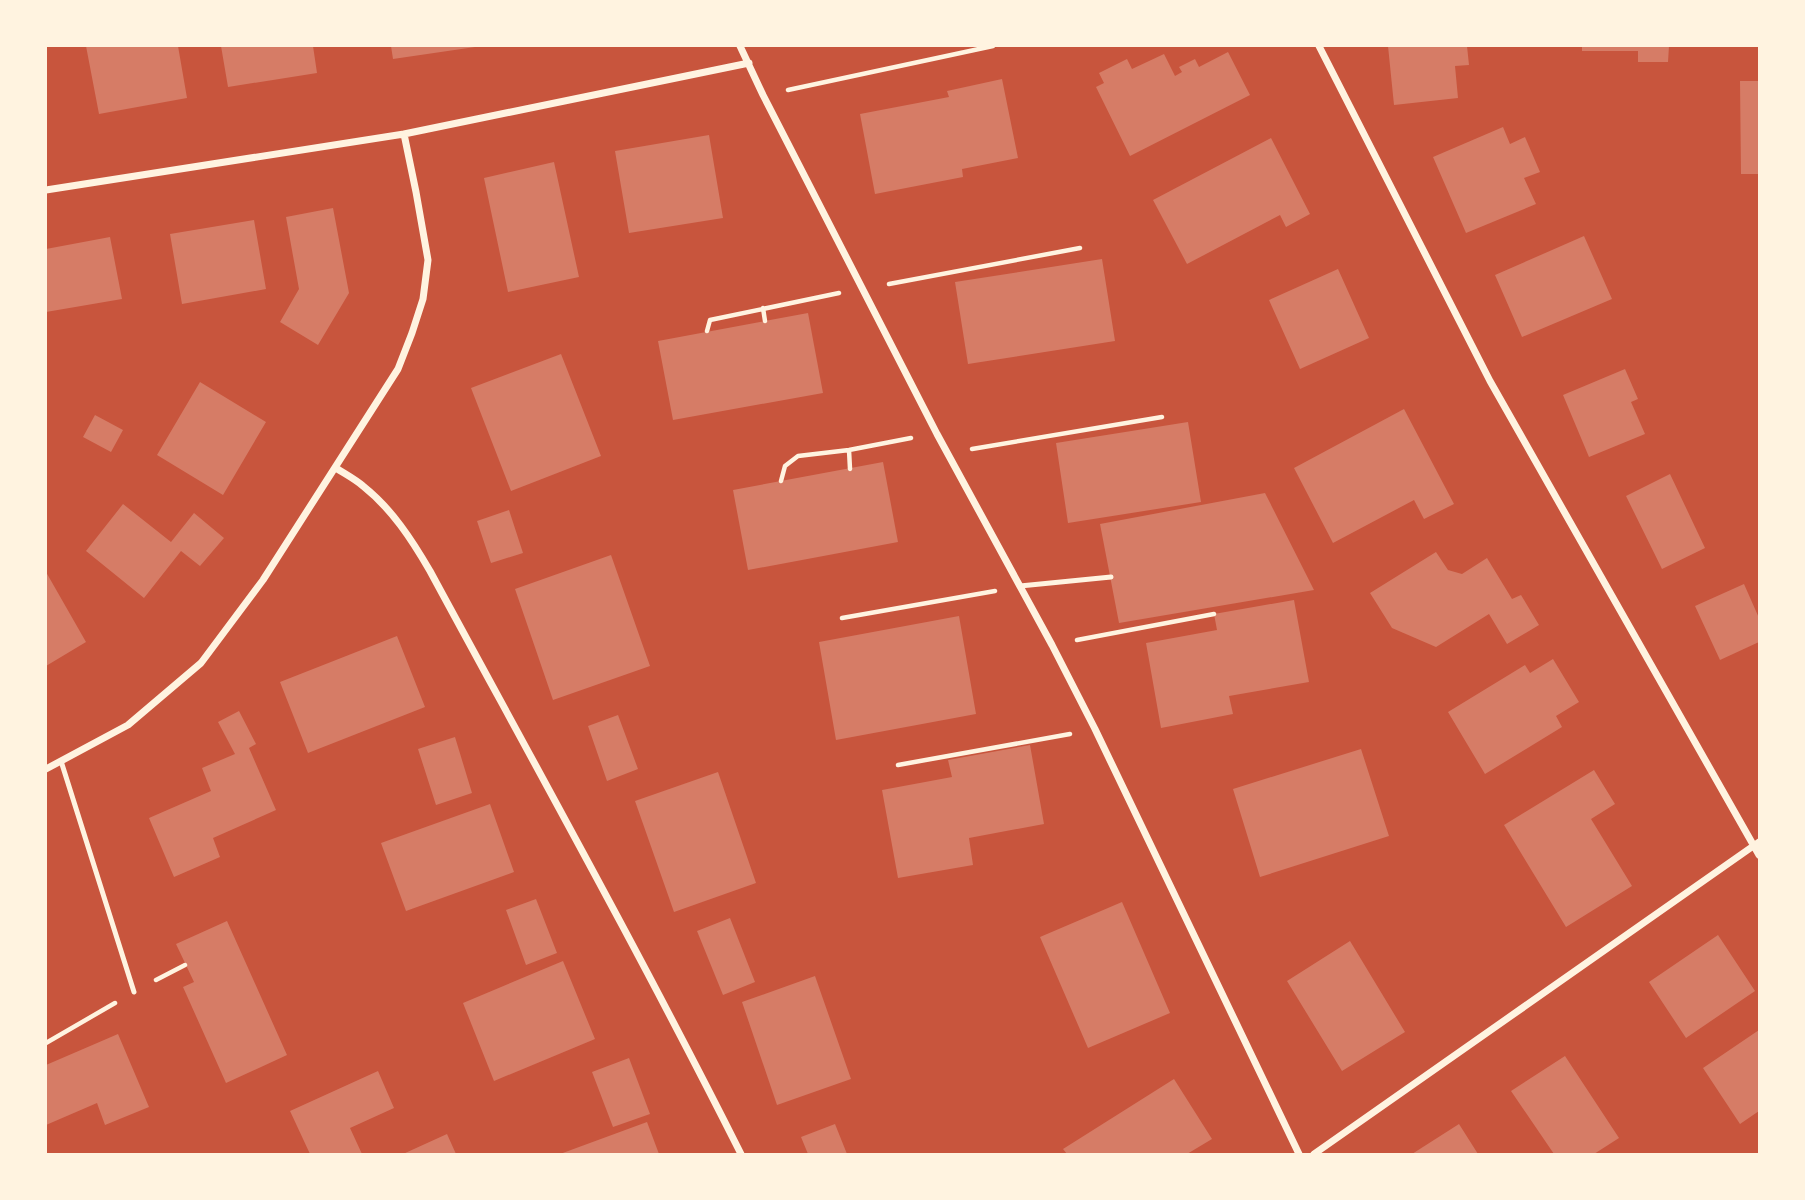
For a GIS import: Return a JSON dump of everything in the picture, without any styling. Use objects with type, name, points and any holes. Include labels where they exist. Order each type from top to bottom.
[{"type":"street","points":[[740,46],[937,434],[1095,729],[1299,1154]]},
{"type":"street","points":[[1319,46],[1490,381],[1756,844],[1759,855]]},
{"type":"street","points":[[46,190],[404,134],[749,63]]},
{"type":"street","points":[[46,769],[128,725],[201,663],[263,580],[398,369],[423,299],[428,260],[404,134]]},
{"type":"street","points":[[336,468],[362,485],[383,504],[408,535],[430,571],[607,895],[741,1154]]},
{"type":"street","points":[[1314,1154],[1756,844]]},
{"type":"lane","points":[[1020,586],[1111,577]]},
{"type":"lane","points":[[61,761],[134,992]]},
{"type":"path","points":[[763,95],[993,46]]},
{"type":"path","points":[[763,308],[765,321]]},
{"type":"path","points":[[947,453],[1162,417]]},
{"type":"path","points":[[781,481],[785,466],[798,456],[937,434]]},
{"type":"path","points":[[849,450],[850,469]]},
{"type":"path","points":[[842,618],[1020,586]]},
{"type":"path","points":[[1052,645],[1214,614]]},
{"type":"path","points":[[898,765],[1095,729]]},
{"type":"building","points":[[86,46],[178,46],[187,98],[99,114]]},
{"type":"building","points":[[221,46],[313,46],[317,73],[228,87]]},
{"type":"building","points":[[391,46],[475,46],[475,47],[393,59]]},
{"type":"building","points":[[1388,46],[1467,46],[1469,65],[1455,66],[1458,98],[1394,105]]},
{"type":"building","points":[[1582,46],[1669,46],[1668,62],[1638,62],[1638,51],[1582,51]]},
{"type":"building","points":[[1228,52],[1250,95],[1130,156],[1096,87],[1104,83],[1099,73],[1127,59],[1132,69],[1164,54],[1175,76],[1182,72],[1179,67],[1195,59],[1199,67]]},
{"type":"building","points":[[1002,79],[1018,158],[962,169],[963,177],[875,194],[860,114],[949,97],[947,91]]},
{"type":"building","points":[[1740,81],[1759,81],[1759,174],[1741,174]]},
{"type":"building","points":[[1503,127],[1510,144],[1525,137],[1540,172],[1524,178],[1536,204],[1466,233],[1433,157]]},
{"type":"building","points":[[709,135],[723,218],[629,233],[615,151]]},
{"type":"building","points":[[1271,138],[1310,214],[1286,227],[1280,215],[1187,264],[1153,200]]},
{"type":"building","points":[[554,162],[579,277],[508,292],[484,178]]},
{"type":"building","points":[[333,208],[349,293],[318,345],[280,322],[299,289],[286,217]]},
{"type":"building","points":[[254,220],[266,289],[182,304],[170,234]]},
{"type":"building","points":[[1584,236],[1612,299],[1522,337],[1495,275]]},
{"type":"building","points":[[110,237],[122,299],[46,312],[46,249]]},
{"type":"building","points":[[1102,259],[1115,341],[968,364],[955,282]]},
{"type":"building","points":[[1338,269],[1369,338],[1300,369],[1269,300]]},
{"type":"building","points":[[808,313],[823,393],[673,420],[658,341]]},
{"type":"building","points":[[561,354],[601,456],[511,491],[471,388]]},
{"type":"building","points":[[1625,369],[1638,399],[1631,402],[1645,434],[1589,457],[1563,395]]},
{"type":"building","points":[[200,382],[266,422],[223,495],[157,455]]},
{"type":"building","points":[[1404,409],[1454,504],[1424,519],[1414,500],[1333,543],[1294,468]]},
{"type":"building","points":[[95,415],[123,430],[111,452],[83,437]]},
{"type":"building","points":[[1188,422],[1201,502],[1068,523],[1056,443]]},
{"type":"building","points":[[883,462],[898,542],[748,570],[733,490]]},
{"type":"building","points":[[1670,474],[1705,548],[1662,569],[1626,496]]},
{"type":"building","points":[[1265,493],[1314,590],[1119,623],[1100,524]]},
{"type":"building","points":[[123,504],[171,542],[194,513],[224,538],[200,566],[181,551],[144,598],[86,551]]},
{"type":"building","points":[[509,510],[523,553],[491,563],[477,521]]},
{"type":"building","points":[[1436,552],[1448,570],[1462,574],[1487,558],[1512,599],[1521,595],[1539,625],[1507,644],[1489,614],[1436,647],[1392,628],[1370,593]]},
{"type":"building","points":[[611,555],[650,666],[553,700],[515,589]]},
{"type":"building","points":[[46,572],[86,642],[46,666]]},
{"type":"building","points":[[1744,584],[1759,618],[1759,642],[1720,660],[1695,606]]},
{"type":"building","points":[[1294,600],[1309,682],[1229,696],[1233,714],[1161,728],[1146,643],[1217,630],[1214,614]]},
{"type":"building","points":[[959,616],[976,714],[836,740],[819,642]]},
{"type":"building","points":[[397,636],[425,707],[308,753],[280,682]]},
{"type":"building","points":[[1553,659],[1579,702],[1556,716],[1562,727],[1485,774],[1448,712],[1525,665],[1530,673]]},
{"type":"building","points":[[239,711],[256,744],[249,748],[276,810],[213,838],[220,857],[174,877],[149,818],[211,791],[202,768],[235,754],[218,722]]},
{"type":"building","points":[[618,715],[638,769],[607,781],[588,726]]},
{"type":"building","points":[[455,737],[472,793],[436,805],[418,749]]},
{"type":"building","points":[[1030,745],[1044,824],[969,838],[973,865],[898,878],[882,790],[952,777],[948,760]]},
{"type":"building","points":[[1361,749],[1389,836],[1260,877],[1233,789]]},
{"type":"building","points":[[1594,770],[1615,804],[1591,819],[1632,886],[1566,927],[1504,825]]},
{"type":"building","points":[[718,772],[756,883],[674,912],[635,801]]},
{"type":"building","points":[[490,804],[514,872],[406,911],[381,843]]},
{"type":"building","points":[[536,899],[557,953],[526,965],[506,910]]},
{"type":"building","points":[[1122,902],[1170,1013],[1088,1048],[1040,937]]},
{"type":"building","points":[[730,918],[755,982],[723,995],[697,931]]},
{"type":"building","points":[[227,921],[287,1055],[226,1083],[183,987],[194,982],[176,944]]},
{"type":"building","points":[[1718,935],[1755,991],[1686,1038],[1649,982]]},
{"type":"building","points":[[1350,941],[1405,1032],[1342,1071],[1287,981]]},
{"type":"building","points":[[563,961],[595,1039],[494,1081],[463,1003]]},
{"type":"building","points":[[815,976],[851,1079],[777,1105],[742,1002]]},
{"type":"building","points":[[1759,1030],[1759,1111],[1740,1124],[1703,1068]]},
{"type":"building","points":[[118,1034],[149,1107],[105,1125],[97,1103],[46,1125],[46,1065]]},
{"type":"building","points":[[1565,1056],[1619,1138],[1594,1154],[1554,1154],[1511,1091]]},
{"type":"building","points":[[629,1058],[650,1114],[613,1127],[592,1072]]},
{"type":"building","points":[[378,1071],[394,1108],[350,1128],[362,1154],[310,1154],[290,1111]]},
{"type":"building","points":[[1174,1079],[1212,1139],[1187,1154],[1067,1154],[1063,1149]]},
{"type":"building","points":[[647,1122],[659,1154],[560,1154]]},
{"type":"building","points":[[835,1124],[847,1154],[808,1154],[801,1137]]},
{"type":"building","points":[[1459,1124],[1478,1154],[1412,1154]]},
{"type":"building","points":[[447,1134],[456,1154],[403,1154]]}]
